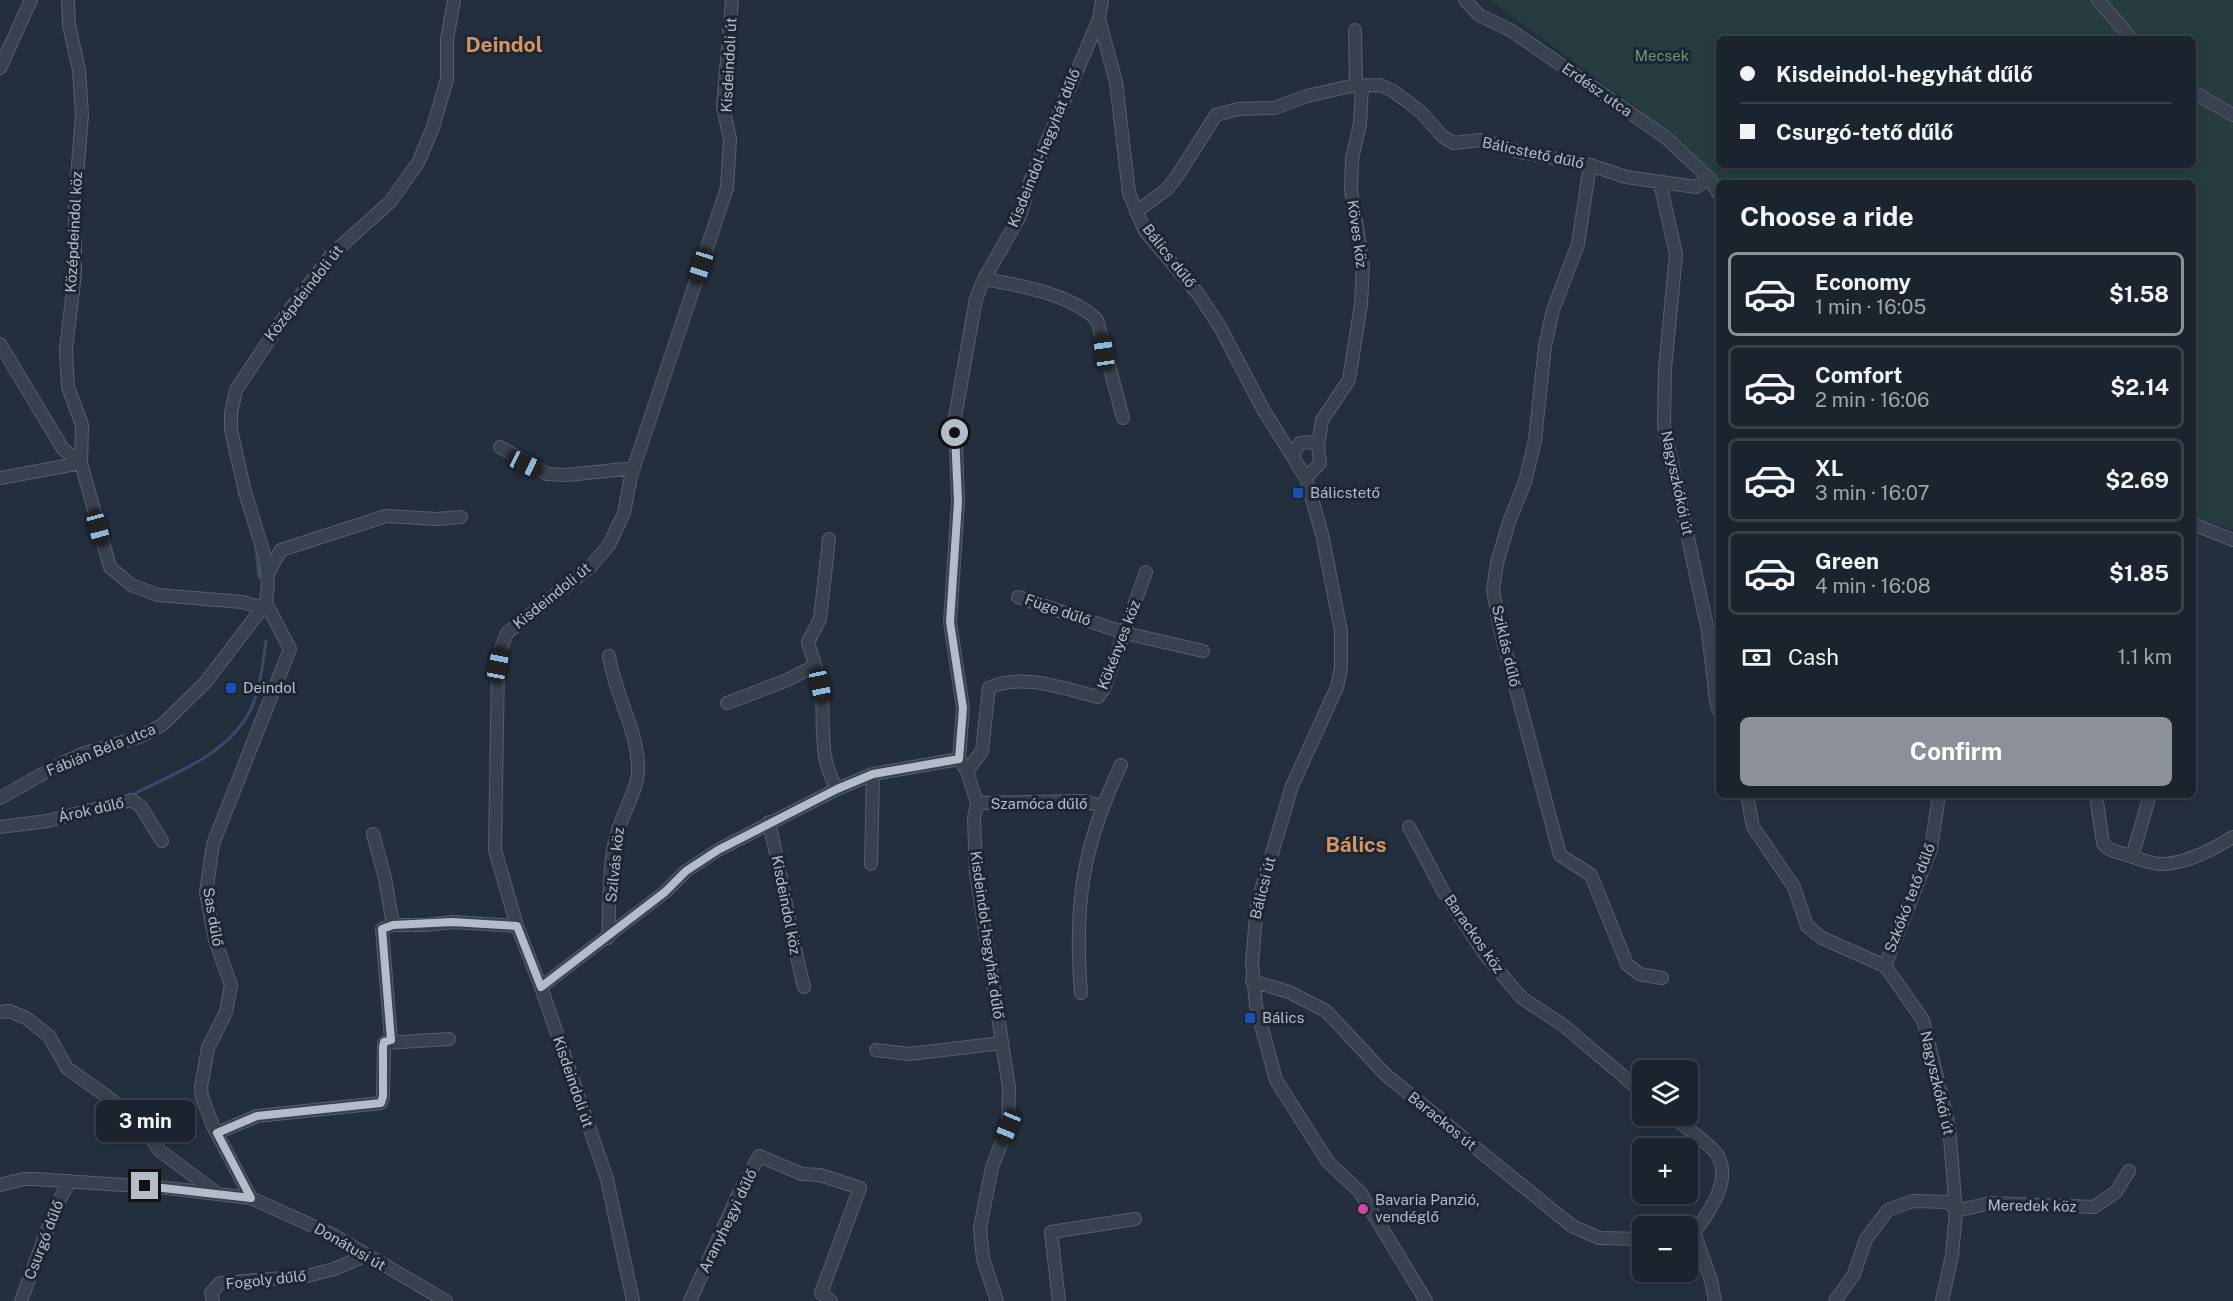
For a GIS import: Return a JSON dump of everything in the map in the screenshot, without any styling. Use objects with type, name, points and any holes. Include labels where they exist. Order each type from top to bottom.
[{"type":"street","points":[[0,68],[32,0]]},
{"type":"street","name":"Középdeindol köz","points":[[68,0],[69,25],[80,70],[82,114],[75,204],[75,273],[66,349],[68,387],[82,425],[81,463]]},
{"type":"street","name":"Középdeindoli út","points":[[264,606],[266,576],[261,538],[235,450],[231,413],[236,390],[285,316],[331,255],[390,202],[418,163],[433,127],[447,80],[447,40],[454,0]]},
{"type":"street","name":"Kisdeindoli út","points":[[633,1301],[607,1179],[541,987],[517,926],[495,850],[498,665],[507,633],[590,567],[609,544],[624,513],[634,468],[727,188],[730,139],[723,107],[732,0]]},
{"type":"street","name":"Bálics dűlő","points":[[1102,0],[1099,19],[1116,82],[1122,114],[1125,176],[1136,212],[1145,231],[1168,254],[1215,319],[1292,456]]},
{"type":"street","name":"Erdész utca","points":[[1465,0],[1479,15],[1512,31],[1665,138],[1709,178],[1716,189]]},
{"type":"street","points":[[2098,0],[2129,36]]},
{"type":"street","name":"Kisdeindol-hegyhát dűlő","points":[[997,1301],[983,1259],[980,1228],[992,1167],[1008,1127],[1009,1088],[976,872],[974,818],[977,803],[967,771],[959,759],[963,708],[950,622],[958,502],[955,417],[969,328],[984,279],[1020,216],[1039,159],[1099,19]]},
{"type":"street","name":"Köves köz","points":[[1318,446],[1322,420],[1349,380],[1360,304],[1363,265],[1351,190],[1352,159],[1360,124],[1355,30]]},
{"type":"street","name":"Bálicstető dűlő","points":[[1136,212],[1167,189],[1178,176],[1216,115],[1245,108],[1274,108],[1307,96],[1359,86],[1380,86],[1393,91],[1421,112],[1443,137],[1454,143],[1480,140],[1528,154],[1590,165],[1626,177],[1660,183],[1696,187],[1709,178]]},
{"type":"street","points":[[2196,94],[2233,115]]},
{"type":"street","name":"Sziklás dűlő","points":[[1590,165],[1578,244],[1553,310],[1545,346],[1535,440],[1525,482],[1509,522],[1497,563],[1493,590],[1500,628],[1560,855],[1591,875],[1627,964],[1639,974],[1662,978]]},
{"type":"street","name":"Nagyszkókói út","points":[[1660,183],[1676,254],[1665,369],[1664,426],[1708,631],[1716,701]]},
{"type":"street","points":[[984,279],[1028,287],[1092,315],[1101,327],[1104,352],[1123,418]]},
{"type":"street","points":[[0,344],[63,449],[81,463],[110,567],[131,585],[158,595],[264,606]]},
{"type":"street","points":[[1292,456],[1300,443],[1311,442],[1318,446],[1320,463],[1306,478]]},
{"type":"street","points":[[500,447],[547,474],[567,475],[634,468]]},
{"type":"street","name":"Bálicsi út","points":[[1292,456],[1306,478],[1336,603],[1341,631],[1341,668],[1337,687],[1324,720],[1292,786],[1257,904],[1253,936],[1252,981],[1256,1006],[1276,1080],[1328,1162],[1360,1192],[1426,1301]]},
{"type":"street","points":[[0,478],[81,463]]},
{"type":"street","points":[[266,576],[281,550],[366,521],[386,516],[437,519],[461,517]]},
{"type":"street","points":[[2196,525],[2233,540]]},
{"type":"street","points":[[829,539],[820,619],[808,642],[822,697],[822,749],[827,772],[837,789]]},
{"type":"street","name":"Kökényes köz","points":[[967,771],[982,751],[989,688],[1002,682],[1037,683],[1098,697],[1104,689],[1146,572]]},
{"type":"street","name":"Füge dűlő","points":[[1018,597],[1125,633],[1203,651]]},
{"type":"street","name":"Fábián Béla utca","points":[[0,798],[62,763],[85,753],[139,737],[162,725],[205,683],[264,606]]},
{"type":"street","name":"Sas dűlő","points":[[251,1198],[217,1133],[201,1087],[208,1048],[226,1012],[231,985],[215,940],[206,893],[213,844],[290,649],[264,606]]},
{"type":"street","name":"Szilvás köz","points":[[608,938],[614,845],[620,818],[638,773],[635,742],[612,678],[609,656]]},
{"type":"street","points":[[727,703],[815,666]]},
{"type":"street","points":[[541,987],[608,938],[665,892],[686,871],[718,850],[769,822],[873,774],[959,759]]},
{"type":"street","name":"Szamóca dűlő","points":[[1082,993],[1077,937],[1081,885],[1101,806],[1121,765]]},
{"type":"street","points":[[871,864],[873,774]]},
{"type":"street","points":[[1747,798],[1752,827],[1794,887],[1807,926],[1822,938],[1885,966]]},
{"type":"street","name":"Szkókó tető dűlő","points":[[1885,966],[1931,849],[1939,798]]},
{"type":"street","points":[[2096,798],[2103,843],[2107,849],[2158,864],[2183,860],[2203,853],[2233,837]]},
{"type":"street","points":[[2132,856],[2149,798]]},
{"type":"street","name":"Árok dűlő","points":[[0,827],[47,821],[132,800],[141,807],[162,841]]},
{"type":"street","name":"Szamóca dűlő","points":[[977,803],[1084,801],[1101,806]]},
{"type":"street","name":"Kisdeindol köz","points":[[769,822],[781,874],[788,923],[804,987]]},
{"type":"street","name":"Barackos köz","points":[[1409,826],[1443,891],[1486,956],[1522,998],[1563,1025],[1632,1084]]},
{"type":"street","points":[[373,834],[385,878],[393,925]]},
{"type":"street","points":[[391,1040],[382,929],[393,925],[452,922],[517,926]]},
{"type":"street","name":"Nagyszkókói út","points":[[1885,966],[1923,1020],[1930,1041],[1948,1126],[1956,1211],[1952,1255],[1942,1301]]},
{"type":"street","name":"Barackos út","points":[[1252,981],[1288,992],[1326,1011],[1386,1075],[1572,1226],[1599,1238],[1632,1239]]},
{"type":"street","points":[[0,1012],[9,1011],[26,1018],[49,1036],[67,1068],[120,1106],[141,1124],[160,1150],[222,1197]]},
{"type":"street","points":[[217,1133],[257,1116],[381,1103],[384,1042],[449,1039]]},
{"type":"street","points":[[876,1050],[909,1054],[1002,1043]]},
{"type":"street","points":[[1684,1126],[1717,1154],[1722,1167],[1716,1200],[1698,1224]]},
{"type":"street","name":"Aranyhegyi dűlő","points":[[690,1301],[734,1204],[759,1156],[802,1174],[820,1175],[860,1188],[821,1293],[831,1301]]},
{"type":"street","name":"Meredek köz","points":[[1956,1211],[1990,1203],[2094,1207],[2116,1192],[2129,1171]]},
{"type":"street","points":[[0,1185],[24,1179],[70,1181],[167,1188],[222,1197],[251,1198]]},
{"type":"street","name":"Csurgó dűlő","points":[[21,1301],[57,1204],[70,1181]]},
{"type":"street","name":"Donátusi út","points":[[251,1198],[335,1236],[365,1256],[446,1301]]},
{"type":"street","points":[[1835,1301],[1854,1274],[1866,1239],[1888,1210],[1913,1201],[1949,1202],[1956,1211]]},
{"type":"street","points":[[1059,1301],[1051,1232],[1135,1219]]},
{"type":"street","points":[[1698,1249],[1711,1280],[1715,1301]]},
{"type":"street","name":"Fogoly dűlő","points":[[213,1301],[211,1293],[220,1283],[307,1276],[334,1269],[365,1256]]},
{"type":"green space","name":"Mecsek","points":[[1490,0],[2233,0],[2233,529],[2196,518],[2196,180],[1716,181],[1650,118]]},
{"type":"waterway","points":[[256,547],[259,577]]},
{"type":"waterway","points":[[136,793],[201,760],[230,738],[251,709],[257,693],[266,641]]},
{"type":"place","name":"Bálicstető","points":[[1298,493]]},
{"type":"place","name":"Deindol","points":[[231,688]]},
{"type":"place","name":"Bálics","points":[[1250,1018]]},
{"type":"place","name":"Bavaria Panzió, vendéglő","points":[[1363,1209]]},
{"type":"district","name":"Deindol","points":[[504,45]]},
{"type":"district","name":"Bálics","points":[[1356,845]]},
{"type":"route","points":[[145,1186],[222,1197],[251,1198],[217,1133],[257,1116],[381,1103],[383,1047],[384,1042],[391,1040],[382,929],[393,925],[452,922],[517,926],[541,987],[608,938],[665,892],[686,871],[718,850],[769,822],[873,774],[959,759],[963,708],[950,622],[958,502],[955,433]]}]
